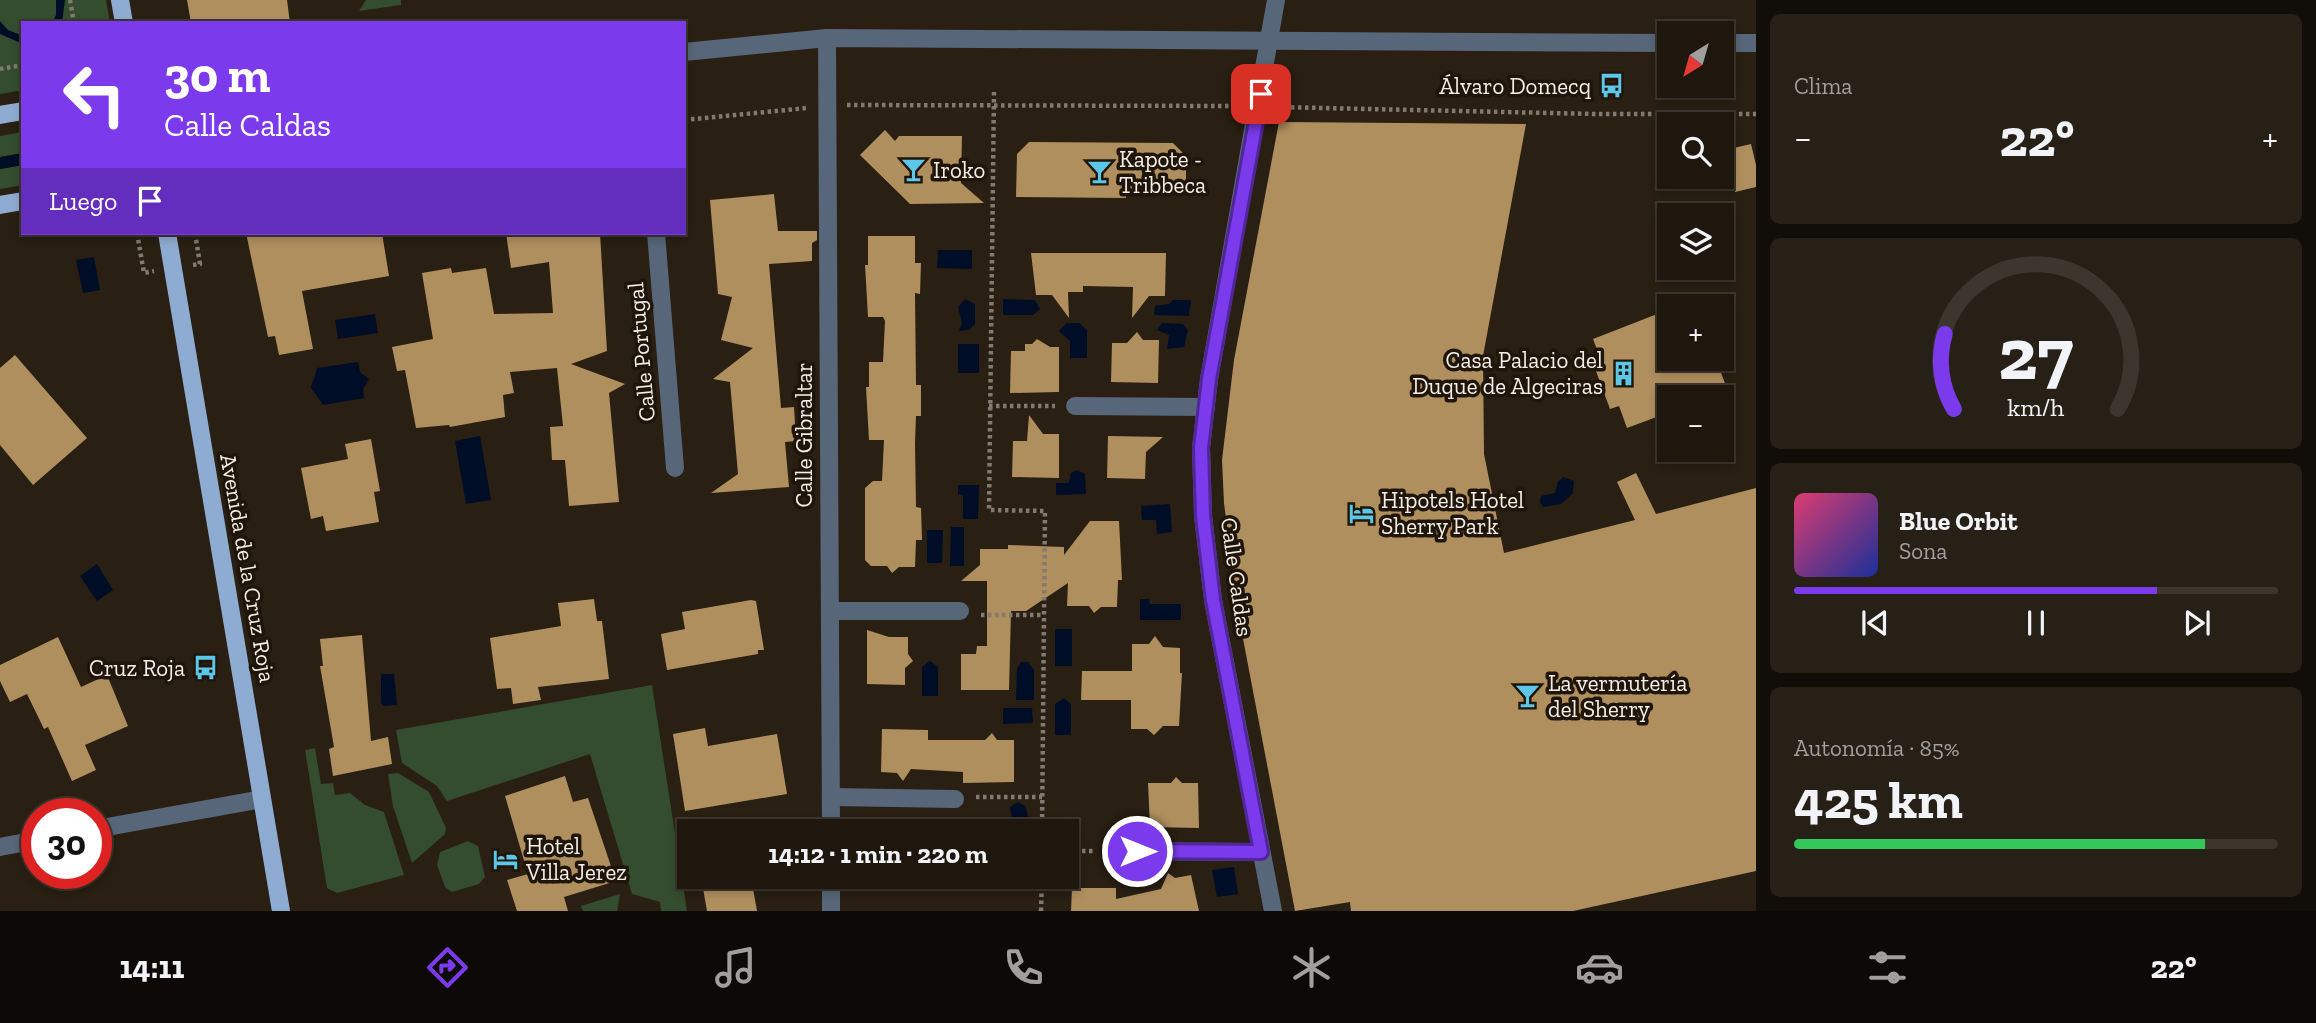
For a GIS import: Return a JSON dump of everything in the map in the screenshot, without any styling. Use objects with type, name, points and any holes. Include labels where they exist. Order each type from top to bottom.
[{"type":"main road","points":[[120,0],[124,21]]},
{"type":"main road","points":[[0,115],[21,111]]},
{"type":"main road","points":[[0,205],[21,201]]},
{"type":"main road","name":"Avenida de la Cruz Roja","points":[[167,235],[281,911]]},
{"type":"street","name":"Calle Caldas","points":[[1273,911],[1209,575],[1203,516],[1201,448],[1276,0]]},
{"type":"street","points":[[686,52],[827,38],[1657,43]]},
{"type":"street","name":"Calle Gibraltar","points":[[827,38],[831,819]]},
{"type":"street","points":[[1734,43],[1756,43]]},
{"type":"street","name":"Calle Portugal","points":[[656,235],[675,468]]},
{"type":"street","points":[[1074,406],[1206,407]]},
{"type":"street","points":[[830,611],[960,611]]},
{"type":"street","points":[[831,797],[955,799]]},
{"type":"street","points":[[112,827],[262,799]]},
{"type":"street","points":[[0,847],[21,844]]},
{"type":"street","points":[[1113,851],[1261,852]]},
{"type":"street","points":[[831,889],[831,911]]},
{"type":"path","points":[[70,0],[74,21]]},
{"type":"path","points":[[0,69],[21,65]]},
{"type":"path","points":[[994,92],[989,510],[1045,511],[1042,819]]},
{"type":"path","points":[[840,105],[1243,106]]},
{"type":"path","points":[[1273,106],[1595,114],[1756,114]]},
{"type":"path","points":[[686,120],[815,107]]},
{"type":"path","points":[[137,235],[144,273]]},
{"type":"path","points":[[195,235],[200,264]]},
{"type":"path","points":[[989,406],[1074,406]]},
{"type":"path","points":[[960,611],[964,615],[1044,615]]},
{"type":"path","points":[[955,799],[1042,797]]},
{"type":"path","points":[[1041,911],[1042,889]]},
{"type":"green space","points":[[0,0],[106,0],[110,21],[21,21],[21,90],[0,94]]},
{"type":"green space","points":[[366,0],[401,0],[401,5],[359,11]]},
{"type":"green space","points":[[21,132],[21,153],[0,157],[0,136]]},
{"type":"green space","points":[[21,165],[21,185],[0,189],[0,169]]},
{"type":"green space","points":[[652,685],[677,846],[677,889],[684,889],[687,911],[661,911],[660,902],[632,894],[590,754],[447,801],[437,786],[402,763],[396,730]]},
{"type":"green space","points":[[315,748],[321,784],[333,783],[335,795],[350,793],[365,805],[384,812],[404,875],[337,893],[327,888],[305,750]]},
{"type":"green space","points":[[398,773],[429,792],[446,828],[445,834],[412,863],[393,806],[388,774]]},
{"type":"green space","points":[[468,841],[478,846],[485,877],[479,884],[452,892],[445,887],[437,865],[440,852]]},
{"type":"green space","points":[[620,894],[617,911],[583,911],[581,906]]},
{"type":"water","points":[[56,0],[65,0],[62,21],[53,21],[56,15]]},
{"type":"water","points":[[0,21],[8,30],[21,35],[21,43],[0,34]]},
{"type":"water","points":[[21,153],[21,165],[0,169],[0,157]]},
{"type":"water","points":[[938,250],[972,250],[972,269],[937,268]]},
{"type":"water","points":[[94,257],[100,290],[83,293],[76,260]]},
{"type":"water","points":[[965,299],[975,304],[975,324],[969,330],[959,331],[962,323],[958,307]]},
{"type":"water","points":[[1003,299],[1035,300],[1040,309],[1033,315],[1003,315]]},
{"type":"water","points":[[1173,300],[1191,300],[1189,316],[1154,315],[1155,306],[1169,304]]},
{"type":"water","points":[[375,314],[378,333],[338,339],[335,320]]},
{"type":"water","points":[[1067,323],[1079,323],[1087,330],[1087,358],[1070,358],[1070,341],[1059,331]]},
{"type":"water","points":[[1162,323],[1183,324],[1188,330],[1184,347],[1167,349],[1169,335],[1157,330]]},
{"type":"water","points":[[958,344],[979,344],[979,373],[958,373]]},
{"type":"water","points":[[358,362],[360,372],[369,379],[363,389],[364,398],[323,405],[311,387],[317,368]]},
{"type":"water","points":[[480,436],[491,500],[466,504],[455,441]]},
{"type":"water","points":[[1076,470],[1085,474],[1086,494],[1056,495],[1056,483],[1069,483],[1071,473]]},
{"type":"water","points":[[1563,477],[1574,481],[1573,493],[1561,504],[1543,507],[1541,496],[1555,493],[1558,482]]},
{"type":"water","points":[[958,485],[979,485],[978,519],[963,519],[963,495],[958,494]]},
{"type":"water","points":[[1170,504],[1172,532],[1157,534],[1156,520],[1142,520],[1141,506]]},
{"type":"water","points":[[951,527],[964,527],[964,566],[950,566]]},
{"type":"water","points":[[927,530],[943,530],[942,563],[927,563]]},
{"type":"water","points":[[97,564],[113,590],[97,601],[80,576]]},
{"type":"water","points":[[1140,599],[1149,599],[1150,604],[1181,604],[1181,620],[1140,620]]},
{"type":"water","points":[[1055,629],[1072,629],[1072,666],[1055,666]]},
{"type":"water","points":[[930,661],[938,667],[938,696],[922,696],[922,667]]},
{"type":"water","points":[[1021,662],[1028,662],[1034,670],[1034,700],[1016,700],[1017,669]]},
{"type":"water","points":[[381,674],[394,674],[397,705],[384,706],[381,703]]},
{"type":"water","points":[[1064,698],[1071,704],[1071,735],[1055,735],[1055,704]]},
{"type":"water","points":[[1003,708],[1032,708],[1033,723],[1003,724]]},
{"type":"water","points":[[1018,802],[1025,806],[1029,819],[1012,819],[1010,807]]},
{"type":"water","points":[[1234,867],[1238,894],[1217,897],[1212,870]]},
{"type":"water","points":[[869,889],[907,889],[906,890]]},
{"type":"building","points":[[187,0],[287,0],[290,21],[191,21]]},
{"type":"building","name":"Hipotels Hotel Sherry Park","points":[[1279,122],[1526,124],[1483,356],[1484,454],[1504,553],[1635,520],[1617,482],[1636,473],[1656,514],[1756,488],[1756,871],[1573,911],[1351,911],[1350,902],[1295,911],[1240,623],[1224,503],[1222,460],[1234,360]]},
{"type":"building","name":"Iroko","points":[[885,130],[895,141],[899,136],[962,136],[961,183],[984,203],[910,204],[860,155]]},
{"type":"building","name":"Kapote - Tribbeca","points":[[1029,142],[1173,143],[1186,156],[1186,179],[1174,192],[1126,191],[1126,198],[1016,197],[1017,154]]},
{"type":"building","points":[[1751,144],[1756,165],[1756,187],[1735,192],[1734,148]]},
{"type":"building","points":[[774,194],[778,231],[817,231],[817,240],[812,243],[812,261],[769,264],[781,408],[794,407],[796,441],[785,442],[789,487],[711,493],[738,474],[730,382],[713,379],[753,348],[721,340],[732,297],[718,294],[710,200]]},
{"type":"building","points":[[246,235],[382,235],[389,276],[302,291],[313,349],[279,355],[275,336],[268,337]]},
{"type":"building","points":[[506,235],[600,235],[607,351],[571,364],[625,384],[609,393],[619,502],[569,506],[565,460],[552,460],[550,427],[563,426],[557,368],[510,372],[514,393],[503,395],[505,417],[450,427],[416,428],[405,370],[397,371],[392,347],[433,339],[422,273],[451,268],[452,273],[486,268],[494,314],[553,313],[549,262],[511,268]]},
{"type":"building","points":[[868,236],[915,236],[915,263],[921,263],[920,294],[915,293],[916,385],[921,385],[921,416],[916,416],[915,443],[916,507],[921,508],[922,540],[916,540],[915,567],[899,567],[892,573],[887,566],[871,566],[865,560],[865,488],[873,481],[882,481],[884,440],[869,440],[866,387],[869,387],[869,362],[883,362],[885,321],[883,317],[868,317],[865,265],[868,265]]},
{"type":"building","points":[[1031,253],[1166,253],[1165,296],[1149,296],[1132,318],[1133,287],[1083,286],[1083,292],[1068,292],[1069,318],[1052,295],[1036,295]]},
{"type":"building","name":"Casa Palacio del Duque de Algeciras","points":[[1657,314],[1657,371],[1720,371],[1726,385],[1657,385],[1657,417],[1627,428],[1619,406],[1610,409],[1593,363],[1601,360],[1593,339]]},
{"type":"building","points":[[1137,332],[1143,340],[1159,340],[1158,383],[1111,382],[1112,343],[1127,343]]},
{"type":"building","points":[[1037,339],[1050,347],[1059,347],[1059,392],[1010,393],[1011,351],[1025,351],[1025,344],[1032,344]]},
{"type":"building","points":[[15,355],[87,438],[33,485],[0,445],[0,368]]},
{"type":"building","points":[[1029,415],[1043,434],[1059,434],[1059,478],[1012,477],[1013,441],[1027,441]]},
{"type":"building","points":[[1108,436],[1163,437],[1146,452],[1145,479],[1107,478]]},
{"type":"building","points":[[371,439],[380,491],[374,492],[379,522],[326,531],[323,516],[311,519],[301,468],[348,459],[345,444]]},
{"type":"building","points":[[1090,521],[1119,521],[1122,580],[1118,580],[1117,607],[1101,607],[1094,613],[1089,606],[1067,606],[1068,583],[1026,611],[1011,611],[1009,690],[961,690],[961,654],[976,654],[977,646],[987,646],[987,581],[961,581],[980,565],[980,549],[1008,549],[1008,545],[1064,547],[1064,555]]},
{"type":"building","points":[[594,599],[597,621],[602,621],[609,679],[538,687],[541,700],[513,704],[511,688],[497,689],[490,638],[561,626],[558,603]]},
{"type":"building","points":[[756,601],[764,650],[758,650],[758,654],[667,670],[661,634],[685,629],[682,612]]},
{"type":"building","points":[[867,630],[889,637],[908,637],[908,654],[913,661],[905,668],[905,685],[867,684]]},
{"type":"building","points":[[362,635],[371,741],[388,737],[392,764],[333,776],[329,749],[334,747],[320,666],[323,666],[320,639]]},
{"type":"building","points":[[1155,636],[1163,647],[1180,648],[1182,673],[1179,726],[1163,726],[1154,735],[1147,729],[1131,729],[1131,700],[1081,700],[1082,671],[1132,671],[1132,644],[1149,644]]},
{"type":"building","points":[[58,637],[81,687],[107,675],[128,726],[85,745],[96,770],[72,781],[48,727],[44,729],[27,694],[10,702],[0,681],[0,665]]},
{"type":"building","points":[[705,728],[708,746],[777,734],[787,794],[685,811],[673,734]]},
{"type":"building","points":[[882,729],[928,730],[928,740],[985,740],[992,733],[997,740],[1014,740],[1014,782],[963,783],[963,772],[911,769],[903,781],[897,773],[881,772]]},
{"type":"building","points":[[565,776],[573,802],[588,798],[616,881],[564,897],[568,911],[517,911],[507,880],[528,874],[505,796]]},
{"type":"building","points":[[1176,777],[1182,783],[1198,783],[1199,828],[1150,827],[1148,783],[1171,783]]},
{"type":"building","points":[[1168,873],[1175,878],[1191,875],[1199,911],[1071,911],[1072,889],[1116,888],[1116,899],[1161,889]]},
{"type":"building","points":[[703,889],[753,889],[757,911],[707,911]]},
{"type":"place","name":"Álvaro Domecq","points":[[1611,86]]},
{"type":"place","name":"Iroko","points":[[913,170]]},
{"type":"place","name":"Kapote - Tribbeca","points":[[1099,172]]},
{"type":"place","name":"Casa Palacio del Duque de Algeciras","points":[[1623,373]]},
{"type":"place","name":"Hipotels Hotel Sherry Park","points":[[1361,513]]},
{"type":"place","name":"Cruz Roja","points":[[205,668]]},
{"type":"place","name":"La vermutería del Sherry","points":[[1528,696]]},
{"type":"place","name":"Hotel Villa Jerez","points":[[506,859]]},
{"type":"route","points":[[1137,851],[1261,852],[1213,600],[1203,516],[1201,448],[1209,379],[1261,94]]}]
